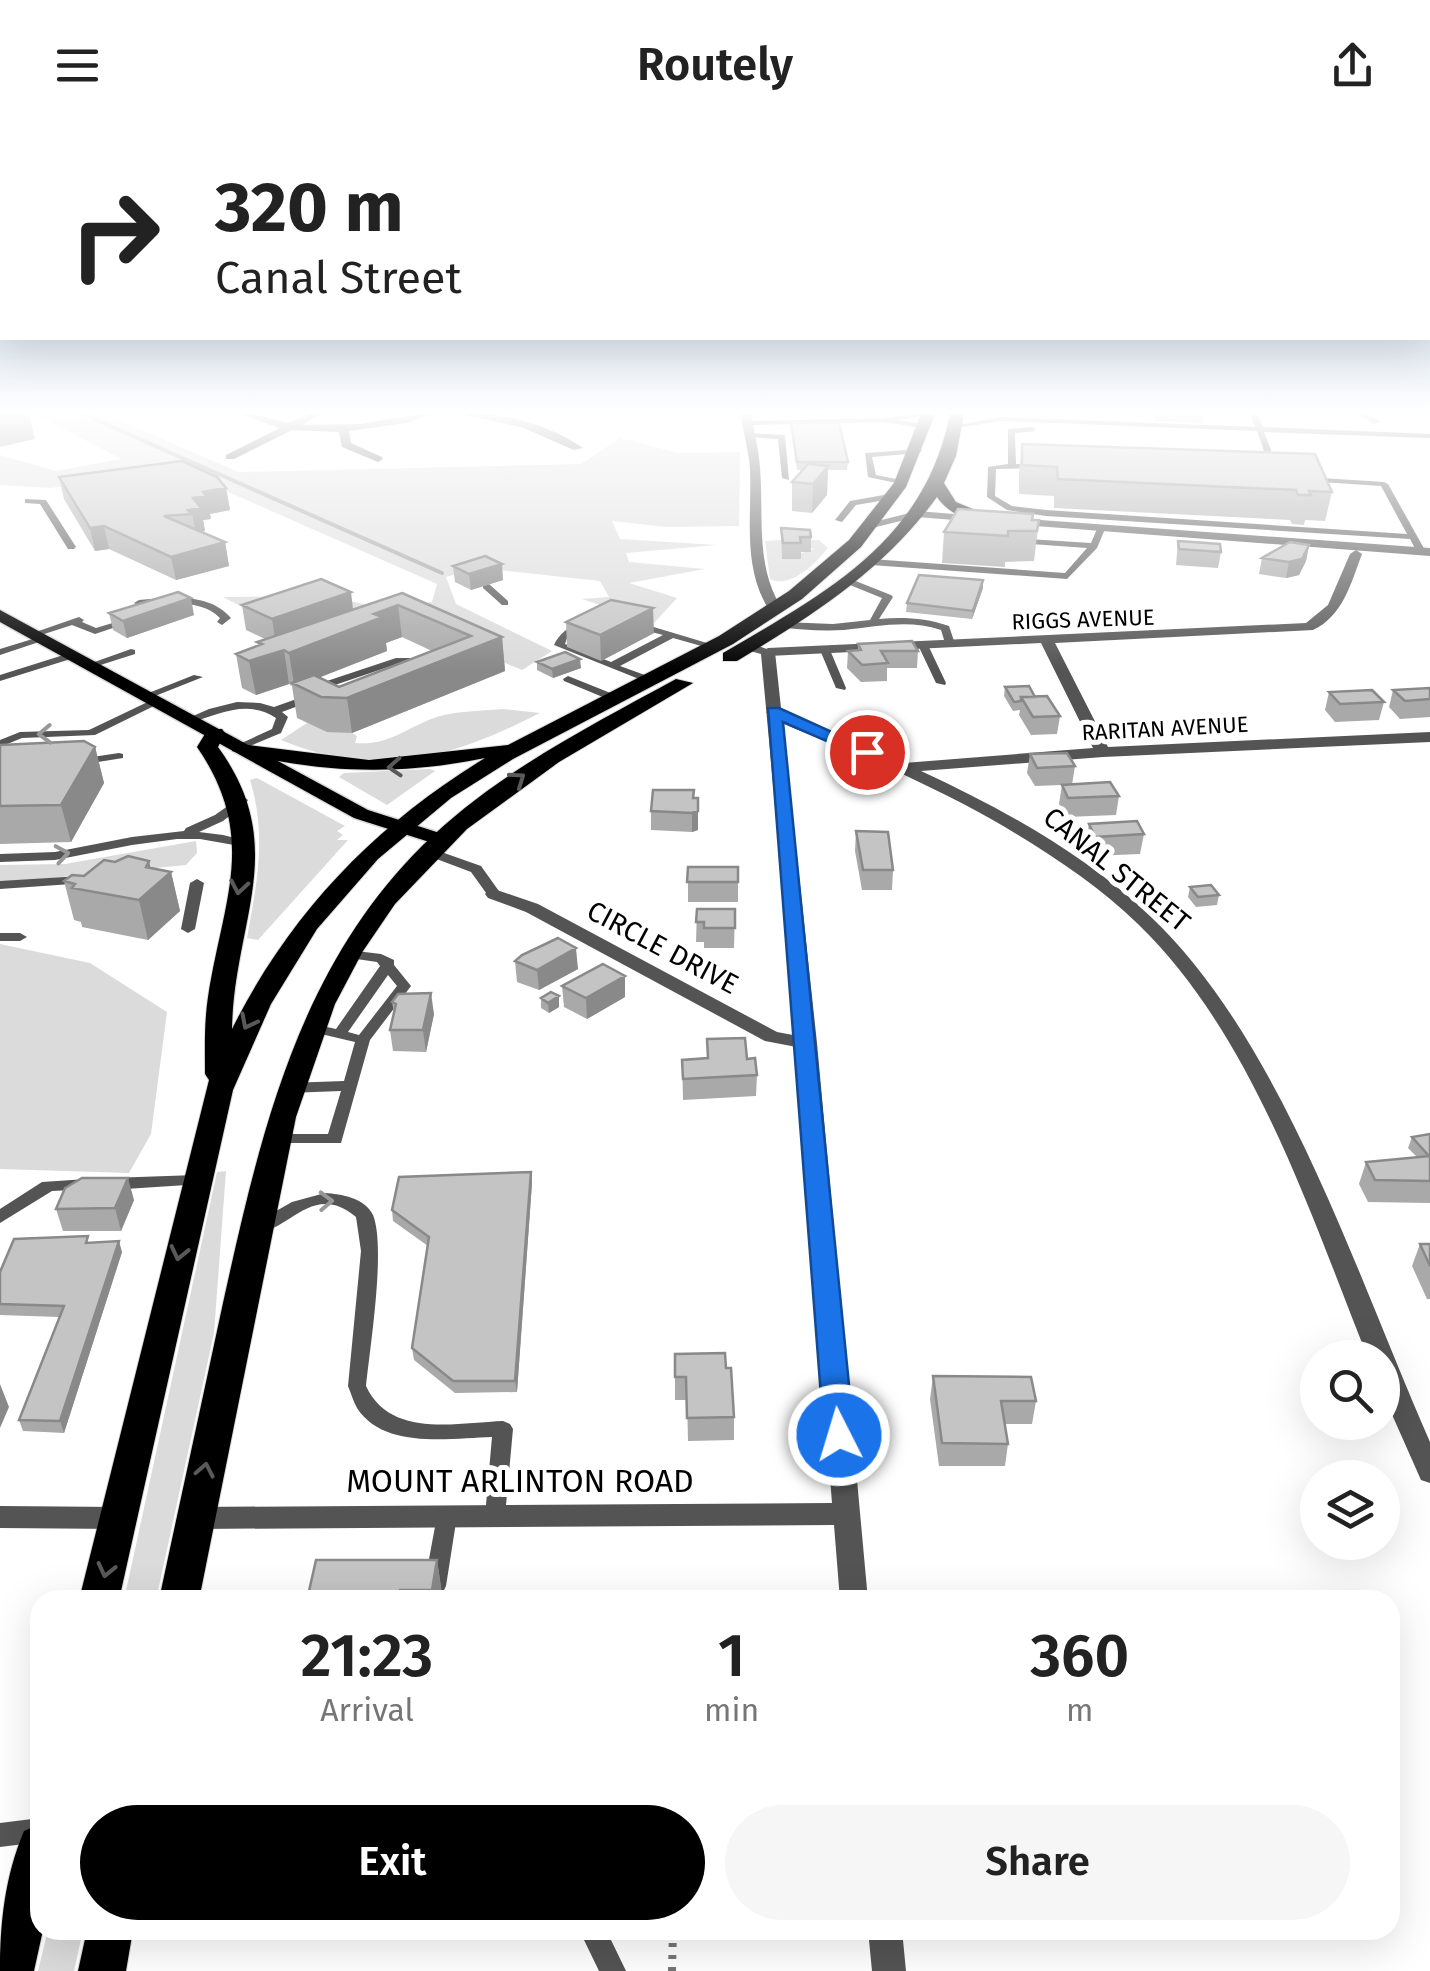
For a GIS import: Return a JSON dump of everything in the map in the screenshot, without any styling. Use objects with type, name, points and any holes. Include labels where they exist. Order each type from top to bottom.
[{"type":"highway","points":[[181,1590],[287,1088],[309,1027],[348,954],[376,912],[436,846],[536,766],[758,649],[822,572],[872,524],[891,500]]},
{"type":"highway","points":[[909,500],[906,506],[916,514]]},
{"type":"highway","points":[[101,1590],[219,1090],[245,1028],[285,956],[353,870],[397,828],[456,785],[526,743],[712,646],[785,616],[848,580],[870,562],[926,500]]},
{"type":"highway","points":[[947,500],[950,505],[986,520]]},
{"type":"highway","points":[[215,733],[207,747],[230,776],[242,800],[247,844],[220,1002],[219,1090]]},
{"type":"highway","points":[[239,747],[323,765],[377,768],[424,764],[526,743]]},
{"type":"highway","points":[[10,1971],[30,1888]]},
{"type":"highway","points":[[102,1971],[108,1940]]},
{"type":"main road","points":[[0,615],[361,814],[436,846]]},
{"type":"street","points":[[754,500],[764,594],[785,616]]},
{"type":"street","points":[[872,524],[916,514],[986,520],[1043,519],[1100,529],[1426,552]]},
{"type":"street","name":"RIGGS AVENUE","points":[[758,649],[1047,641],[1313,626],[1331,609],[1356,554]]},
{"type":"street","points":[[1047,641],[1104,752]]},
{"type":"street","points":[[758,649],[774,712],[807,1043],[853,1590]]},
{"type":"street","name":"CANAL STREET","points":[[774,712],[987,809],[1052,850],[1135,915],[1182,961],[1233,1040],[1290,1147],[1373,1340]]},
{"type":"street","name":"RARITAN AVENUE","points":[[903,768],[1104,752],[1430,737]]},
{"type":"street","name":"CIRCLE DRIVE","points":[[494,894],[532,908],[761,1031],[807,1043]]},
{"type":"street","name":"CANAL STREET","points":[[1400,1402],[1430,1472]]},
{"type":"street","name":"MOUNT ARLINTON ROAD","points":[[196,1518],[846,1514]]},
{"type":"street","points":[[0,1516],[119,1518]]},
{"type":"street","points":[[886,1940],[889,1971]]},
{"type":"lane","points":[[839,520],[863,500]]},
{"type":"lane","points":[[995,500],[1043,519],[1413,537]]},
{"type":"lane","points":[[1393,500],[1426,552]]},
{"type":"lane","points":[[28,501],[44,502],[69,546],[53,546]]},
{"type":"lane","points":[[870,562],[1067,576],[1094,546],[1100,529]]},
{"type":"lane","points":[[1030,541],[1094,546]]},
{"type":"lane","points":[[848,580],[888,597],[874,619]]},
{"type":"lane","points":[[486,586],[505,603]]},
{"type":"lane","points":[[138,603],[185,603],[216,608],[226,616],[222,622]]},
{"type":"lane","points":[[0,655],[78,621],[88,630],[102,630],[185,603]]},
{"type":"lane","points":[[785,616],[831,626],[874,619],[939,625],[945,628],[950,644]]},
{"type":"lane","points":[[598,622],[570,632],[559,646],[648,680]]},
{"type":"lane","points":[[624,624],[712,646]]},
{"type":"lane","points":[[611,666],[672,634]]},
{"type":"lane","points":[[923,645],[941,683]]},
{"type":"lane","points":[[825,650],[841,688]]},
{"type":"lane","points":[[91,665],[131,652]]},
{"type":"lane","points":[[0,655],[26,670]]},
{"type":"lane","points":[[0,678],[73,655]]},
{"type":"lane","points":[[310,698],[310,692],[319,687],[399,660],[425,668],[419,675]]},
{"type":"lane","points":[[0,744],[20,735],[92,733],[151,698],[198,677]]},
{"type":"lane","points":[[568,679],[614,698]]},
{"type":"lane","points":[[190,720],[233,706],[274,711],[310,698],[326,705]]},
{"type":"lane","points":[[239,747],[281,727],[284,720],[274,711]]},
{"type":"lane","points":[[63,762],[120,756]]},
{"type":"lane","points":[[0,858],[63,855],[123,841],[184,833],[219,818],[242,800]]},
{"type":"lane","points":[[184,833],[247,844]]},
{"type":"lane","points":[[436,846],[476,869],[494,894]]},
{"type":"lane","points":[[0,884],[81,880]]},
{"type":"lane","points":[[188,929],[197,884]]},
{"type":"lane","points":[[0,936],[20,937]]},
{"type":"lane","points":[[274,1139],[335,1140],[363,1040],[404,986],[389,963],[348,954]]},
{"type":"lane","points":[[339,1035],[389,963]]},
{"type":"lane","points":[[309,1027],[363,1040]]},
{"type":"lane","points":[[287,1088],[349,1086]]},
{"type":"lane","points":[[0,1217],[48,1186],[196,1180]]},
{"type":"lane","points":[[254,1231],[300,1204],[338,1199],[353,1204],[364,1215],[370,1252],[357,1386],[361,1402],[370,1416],[398,1428],[503,1429],[496,1516]]},
{"type":"lane","points":[[435,1590],[447,1516]]},
{"type":"lane","points":[[0,1835],[30,1831]]},
{"type":"lane","points":[[598,1940],[613,1971]]},
{"type":"path","points":[[672,1971],[673,1940]]},
{"type":"shaded area","points":[[246,500],[739,500],[739,526],[667,527],[612,521],[620,539],[717,545],[626,553],[629,562],[705,569],[629,583],[677,598],[654,623],[582,599],[609,597],[600,581],[479,568],[446,577],[456,604],[552,651],[522,670],[410,624],[326,600],[269,621],[223,597],[329,596],[384,609],[432,602],[437,584]]},
{"type":"shaded area","points":[[782,540],[783,559],[814,549],[787,540],[819,540],[828,548],[802,573],[778,581],[770,579],[765,541]]},
{"type":"shaded area","points":[[503,709],[540,713],[475,742],[413,759],[350,759],[281,740],[307,723],[352,733],[357,736],[355,743],[376,742],[439,716]]},
{"type":"shaded area","points":[[435,771],[387,805],[339,777],[344,773]]},
{"type":"shaded area","points":[[257,778],[345,826],[337,831],[343,835],[337,840],[348,840],[258,940],[247,938],[259,840],[250,780]]},
{"type":"shaded area","points":[[196,841],[197,853],[186,865],[0,883],[0,865],[65,864]]},
{"type":"shaded area","points":[[0,944],[90,963],[167,1012],[151,1134],[129,1173],[0,1169]]},
{"type":"shaded area","points":[[226,1171],[214,1333],[158,1590],[126,1590],[217,1172]]},
{"type":"shaded area","points":[[46,1940],[81,1940],[74,1971],[38,1971]]},
{"type":"building","points":[[73,500],[195,500],[201,508],[188,510],[192,514],[164,516],[225,542],[171,557],[104,526],[90,528]]},
{"type":"building","points":[[958,509],[1033,514],[1032,520],[1039,520],[1037,531],[1008,531],[1008,536],[944,532]]},
{"type":"building","points":[[781,528],[810,530],[811,537],[800,537],[801,543],[783,543]]},
{"type":"building","points":[[1178,541],[1220,544],[1221,552],[1179,549]]},
{"type":"building","points":[[1290,542],[1309,545],[1302,559],[1289,562],[1262,558]]},
{"type":"building","points":[[485,556],[502,564],[469,574],[453,566]]},
{"type":"building","points":[[919,575],[983,580],[973,611],[907,603]]},
{"type":"building","points":[[321,579],[351,592],[272,619],[242,605]]},
{"type":"building","points":[[178,592],[191,598],[123,621],[109,613]]},
{"type":"building","points":[[402,593],[502,637],[347,698],[321,697],[292,683],[314,675],[339,687],[471,636],[398,605],[374,614],[383,617],[289,653],[284,650],[249,661],[236,654],[262,644],[257,642]]},
{"type":"building","points":[[611,600],[653,608],[600,635],[566,622]]},
{"type":"building","points":[[912,641],[918,651],[881,651],[888,663],[862,665],[848,651],[861,650],[858,644]]},
{"type":"building","points":[[565,652],[580,659],[552,669],[537,662]]},
{"type":"building","points":[[1029,686],[1035,697],[1021,697],[1021,701],[1014,702],[1005,687]]},
{"type":"building","points":[[1430,688],[1430,699],[1405,701],[1393,690]]},
{"type":"building","points":[[1372,690],[1384,702],[1340,704],[1329,692]]},
{"type":"building","points":[[1047,696],[1060,716],[1033,717],[1021,697]]},
{"type":"building","points":[[84,741],[95,747],[61,805],[0,806],[0,745]]},
{"type":"building","points":[[1067,753],[1075,766],[1037,768],[1030,754]]},
{"type":"building","points":[[1110,782],[1119,796],[1068,798],[1062,785]]},
{"type":"building","points":[[653,790],[694,790],[698,811],[651,811]]},
{"type":"building","points":[[1137,821],[1144,834],[1095,837],[1089,824]]},
{"type":"building","points":[[856,831],[888,832],[893,870],[863,870]]},
{"type":"building","points":[[128,856],[149,861],[146,867],[171,872],[139,900],[72,888],[75,884],[64,881],[72,875],[84,876],[104,860],[115,862]]},
{"type":"building","points":[[688,867],[738,867],[738,882],[687,882]]},
{"type":"building","points":[[1211,885],[1219,895],[1198,897],[1190,887]]},
{"type":"building","points":[[697,909],[735,909],[735,928],[704,928],[704,922],[696,922]]},
{"type":"building","points":[[558,938],[576,948],[537,970],[515,961],[522,955]]},
{"type":"building","points":[[603,964],[625,976],[586,998],[562,986]]},
{"type":"building","points":[[551,992],[559,996],[548,1003],[541,998]]},
{"type":"building","points":[[431,993],[423,1030],[390,1030],[396,1004],[392,1002],[398,994]]},
{"type":"building","points":[[745,1038],[747,1059],[755,1058],[757,1075],[683,1079],[682,1060],[708,1058],[707,1039]]},
{"type":"building","points":[[1430,1134],[1430,1156],[1429,1156],[1412,1137]]},
{"type":"building","points":[[1430,1156],[1430,1181],[1375,1180],[1366,1162]]},
{"type":"building","points":[[531,1172],[515,1381],[453,1381],[412,1348],[429,1237],[392,1210],[399,1177]]},
{"type":"building","points":[[82,1178],[128,1178],[115,1208],[56,1209],[65,1188]]},
{"type":"building","points":[[88,1236],[86,1243],[119,1241],[60,1421],[19,1420],[64,1306],[0,1304],[0,1272],[14,1239]]},
{"type":"building","points":[[1420,1244],[1430,1244],[1430,1266]]},
{"type":"building","points":[[725,1353],[726,1368],[731,1368],[734,1417],[687,1418],[686,1377],[675,1377],[675,1354]]},
{"type":"building","points":[[933,1376],[1031,1377],[1036,1401],[1001,1401],[1008,1444],[942,1443]]},
{"type":"building","points":[[316,1560],[437,1560],[432,1590],[309,1590]]},
{"type":"waterway","points":[[277,500],[442,573]]},
{"type":"route","points":[[839,1435],[807,1043],[774,712],[867,752]]}]
